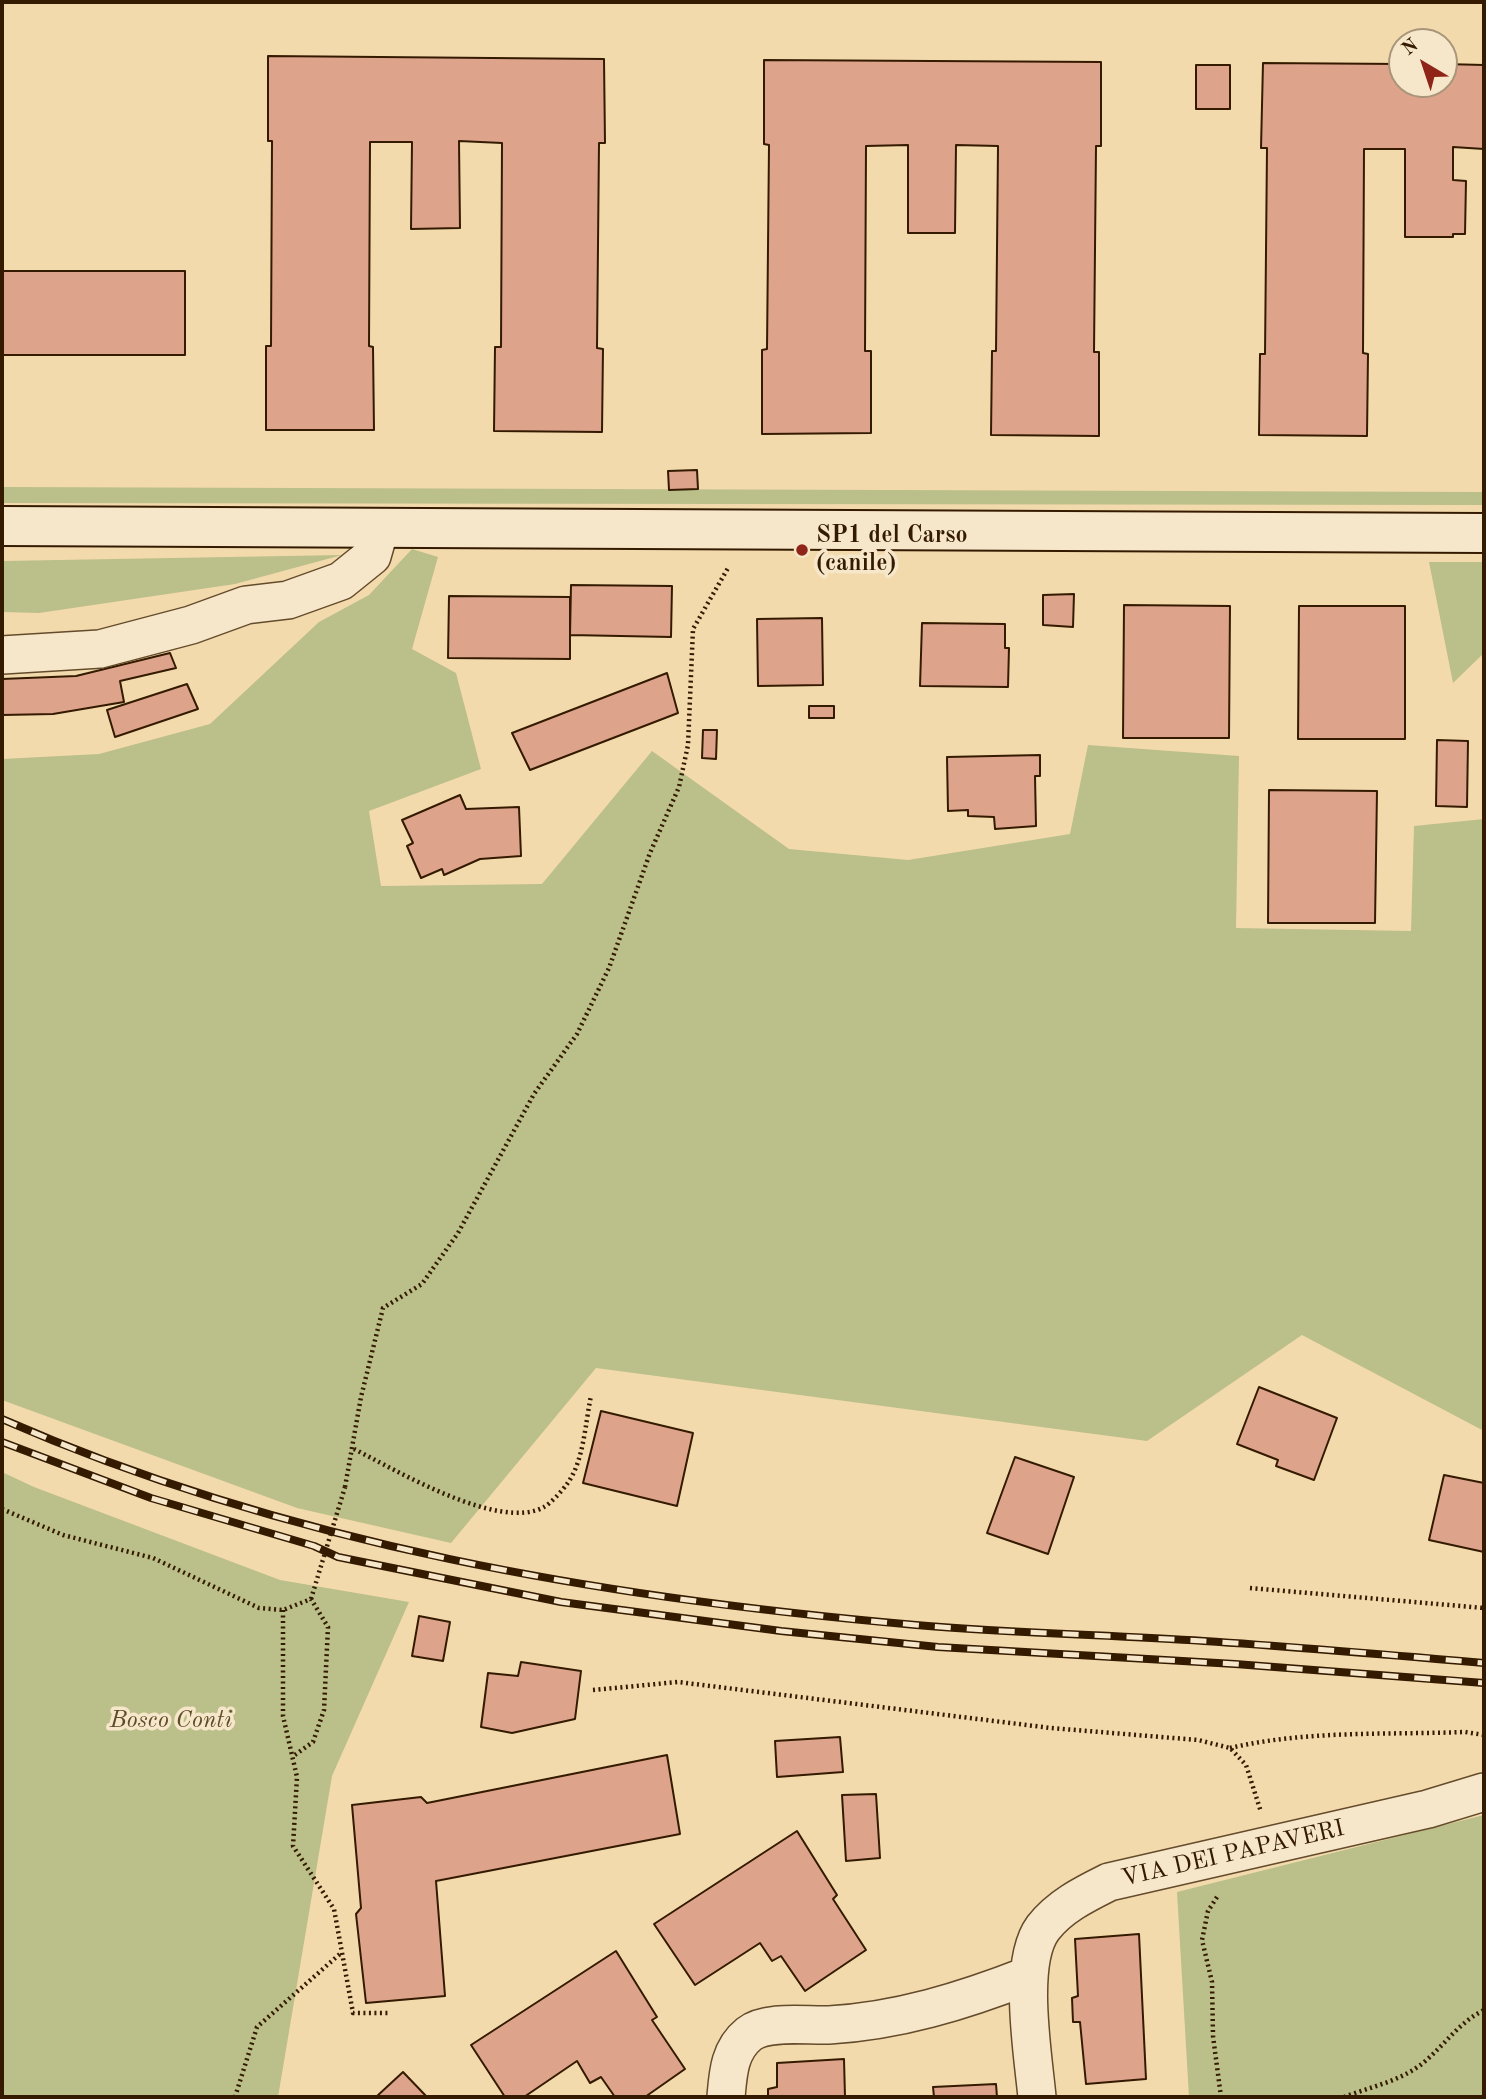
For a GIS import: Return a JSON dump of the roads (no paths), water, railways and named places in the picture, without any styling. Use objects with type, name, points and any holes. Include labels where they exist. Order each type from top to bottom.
[{"type":"main road","points":[[2,526],[1484,533]]},
{"type":"street","points":[[2,655],[100,649],[191,625],[246,605],[288,600],[341,581],[372,555],[380,528]]},
{"type":"street","name":"VIA DEI PAPAVERI","points":[[1037,2097],[1027,1976],[1042,1929],[1076,1898],[1109,1882],[1267,1847],[1484,1792]]},
{"type":"street","points":[[726,2097],[730,2059],[750,2032],[784,2024],[828,2025],[888,2018],[966,2000],[1027,1976]]},
{"type":"railway","points":[[2,1419],[111,1463],[222,1501],[335,1532],[450,1559],[566,1581],[799,1614],[916,1625],[1239,1643],[1484,1663]]},
{"type":"railway","points":[[2,1442],[151,1498],[314,1546],[338,1557],[561,1602],[781,1631],[938,1647],[1235,1664],[1484,1683]]},
{"type":"place","name":"SP1 del Carso (canile)","points":[[802,550]]},
{"type":"park label","name":"Bosco Conti","points":[[171,1721]]}]
